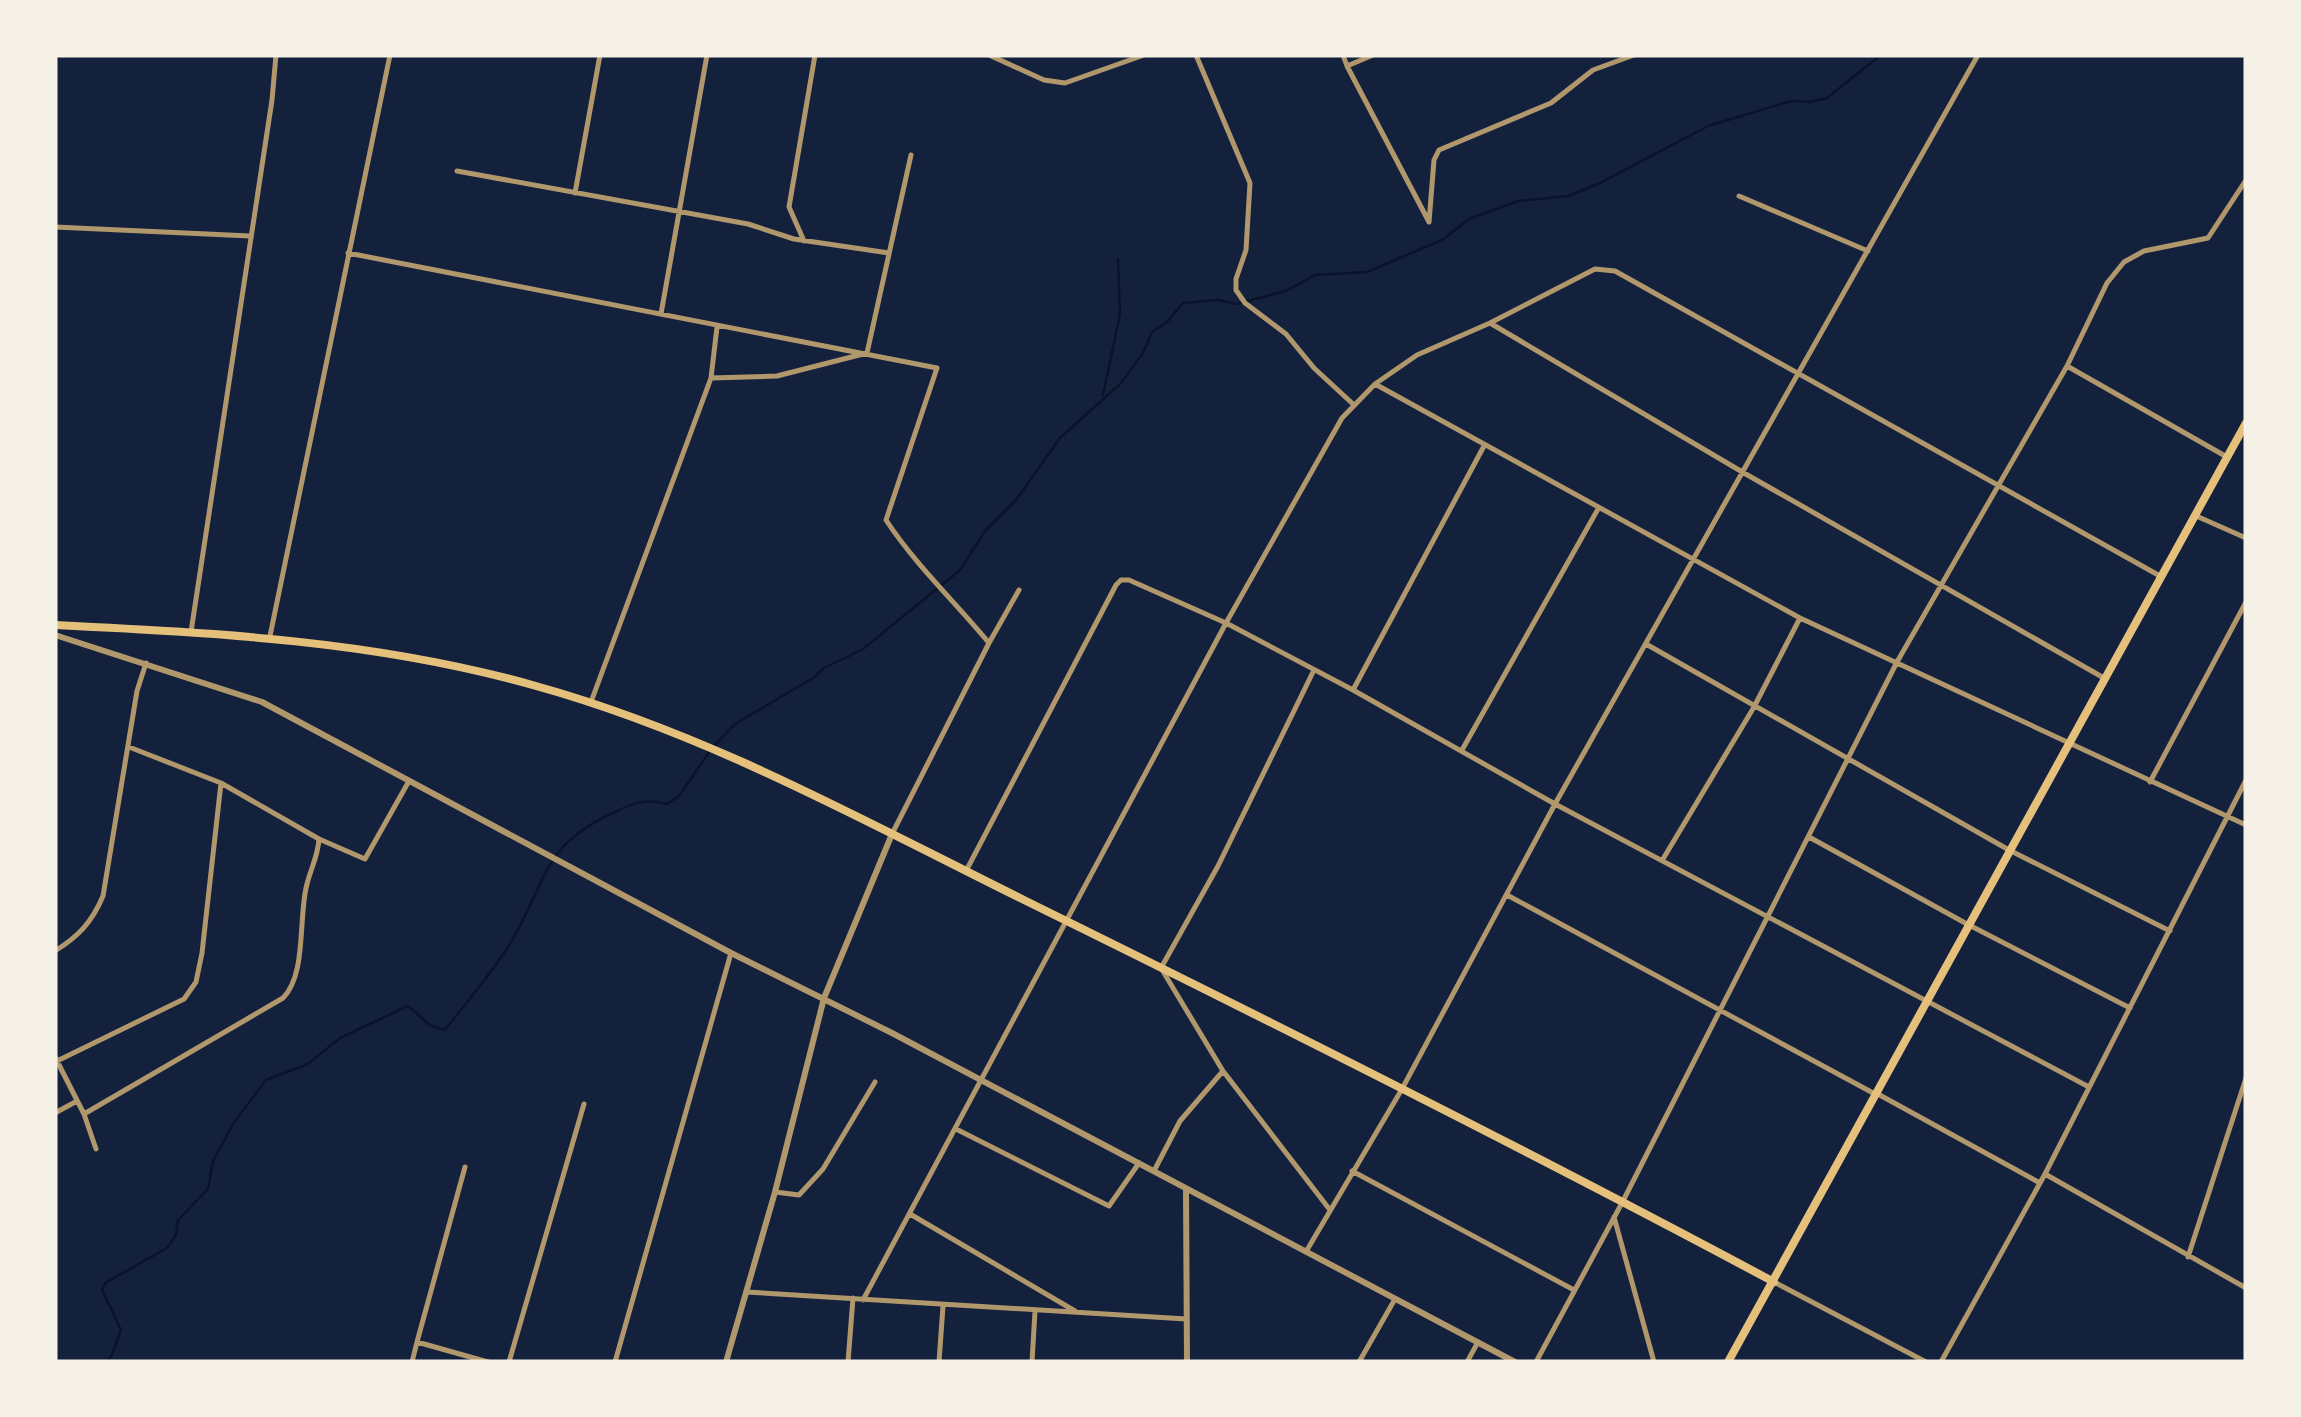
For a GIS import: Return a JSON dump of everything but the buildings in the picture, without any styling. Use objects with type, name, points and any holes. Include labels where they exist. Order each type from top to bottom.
[{"type":"main road","points":[[1728,1362],[2246,423]]},
{"type":"main road","points":[[55,625],[270,636],[418,657],[591,702],[722,751],[1402,1089],[1774,1282]]},
{"type":"street","points":[[191,632],[276,55]]},
{"type":"street","points":[[270,636],[390,55]]},
{"type":"street","points":[[576,193],[600,55]]},
{"type":"street","points":[[661,314],[707,55]]},
{"type":"street","points":[[804,240],[790,207],[815,55]]},
{"type":"street","points":[[989,55],[1044,80],[1065,83],[1144,55]]},
{"type":"street","points":[[1196,55],[1250,183],[1246,250],[1236,290],[1245,303],[1286,334],[1314,368],[1354,405]]},
{"type":"street","points":[[1343,55],[1428,222],[1434,160],[1439,150],[1551,103],[1593,70],[1634,55]]},
{"type":"street","points":[[1348,66],[1372,55]]},
{"type":"street","points":[[1307,1250],[1402,1089],[1555,804],[1978,55]]},
{"type":"street","points":[[867,353],[911,155]]},
{"type":"street","points":[[457,171],[748,224],[804,240],[890,253]]},
{"type":"street","points":[[1536,1362],[1623,1201],[1898,662],[2067,366],[2107,283],[2124,262],[2144,250],[2208,238],[2246,180]]},
{"type":"street","points":[[1739,196],[1868,251]]},
{"type":"street","points":[[55,227],[250,236]]},
{"type":"street","points":[[348,253],[937,368],[886,520],[902,545],[988,643]]},
{"type":"street","points":[[863,1300],[1226,623],[1342,418],[1375,384],[1417,355],[1595,269],[1606,268],[1800,372],[2160,576]]},
{"type":"street","points":[[1490,323],[2104,678]]},
{"type":"street","points":[[591,702],[712,378],[717,326]]},
{"type":"street","points":[[712,378],[777,376],[867,353]]},
{"type":"street","points":[[2067,366],[2227,457]]},
{"type":"street","points":[[1375,384],[1800,618],[2246,824]]},
{"type":"street","points":[[1352,690],[1485,446]]},
{"type":"street","points":[[1462,751],[1598,508]]},
{"type":"street","points":[[2194,515],[2246,538]]},
{"type":"street","points":[[966,872],[1116,585],[1129,580],[1226,623],[1555,804],[2089,1086]]},
{"type":"street","points":[[726,1362],[775,1192],[824,998],[892,834],[988,643],[1019,590]]},
{"type":"street","points":[[2150,782],[2246,602]]},
{"type":"street","points":[[1663,858],[1754,707],[1800,618]]},
{"type":"street","points":[[55,635],[262,702],[731,953],[824,998],[1515,1362]]},
{"type":"street","points":[[1646,644],[2009,850],[2170,932]]},
{"type":"street","points":[[55,951],[74,940],[89,924],[103,896],[136,691],[146,662]]},
{"type":"street","points":[[1313,672],[1218,866],[1162,968],[1222,1071],[1330,1210]]},
{"type":"street","points":[[128,746],[221,783],[319,839],[366,859],[409,780]]},
{"type":"street","points":[[1940,1362],[2040,1183],[2246,780]]},
{"type":"street","points":[[96,1148],[56,1059],[192,992],[202,953],[221,783]]},
{"type":"street","points":[[1809,837],[2130,1008]]},
{"type":"street","points":[[84,1114],[274,1004],[291,990],[307,884],[319,839]]},
{"type":"street","points":[[1507,895],[2040,1183]]},
{"type":"street","points":[[615,1362],[731,953]]},
{"type":"street","points":[[1154,1171],[1180,1121],[1222,1071]]},
{"type":"street","points":[[2188,1258],[2246,1078]]},
{"type":"street","points":[[775,1192],[798,1195],[823,1169],[874,1082]]},
{"type":"street","points":[[55,1112],[77,1101]]},
{"type":"street","points":[[509,1362],[584,1104]]},
{"type":"street","points":[[956,1129],[1109,1206],[1139,1163]]},
{"type":"street","points":[[412,1362],[465,1168]]},
{"type":"street","points":[[1352,1171],[1575,1290]]},
{"type":"street","points":[[2044,1174],[2246,1288]]},
{"type":"street","points":[[1186,1190],[1187,1362]]},
{"type":"street","points":[[910,1214],[1078,1314]]},
{"type":"street","points":[[1614,1217],[1654,1362]]},
{"type":"street","points":[[1774,1282],[1921,1361]]},
{"type":"street","points":[[746,1292],[1186,1319]]},
{"type":"street","points":[[848,1362],[853,1298]]},
{"type":"street","points":[[1359,1362],[1395,1299]]},
{"type":"street","points":[[939,1362],[943,1306]]},
{"type":"street","points":[[1032,1362],[1035,1311]]},
{"type":"street","points":[[417,1342],[488,1362]]},
{"type":"street","points":[[1467,1362],[1478,1342]]},
{"type":"waterway","points":[[715,745],[735,724],[824,668],[863,649],[960,570],[985,531],[1016,500],[1060,438],[1121,383],[1143,353],[1152,332],[1183,303],[1218,300],[1236,304],[1286,291],[1315,275],[1367,272],[1442,240],[1469,219],[1518,201],[1568,196],[1600,183],[1708,126],[1791,101],[1827,98],[1881,55]]},
{"type":"waterway","points":[[1103,395],[1120,314],[1118,259]]},
{"type":"waterway","points":[[105,1362],[111,1357],[121,1330],[102,1290],[105,1283],[167,1248],[176,1235],[178,1220],[208,1189],[213,1161],[235,1121],[266,1080],[308,1064],[340,1038],[408,1006],[431,1026],[445,1030],[504,953],[559,852],[591,825],[615,812],[640,802],[667,804],[679,796],[710,751]]}]
